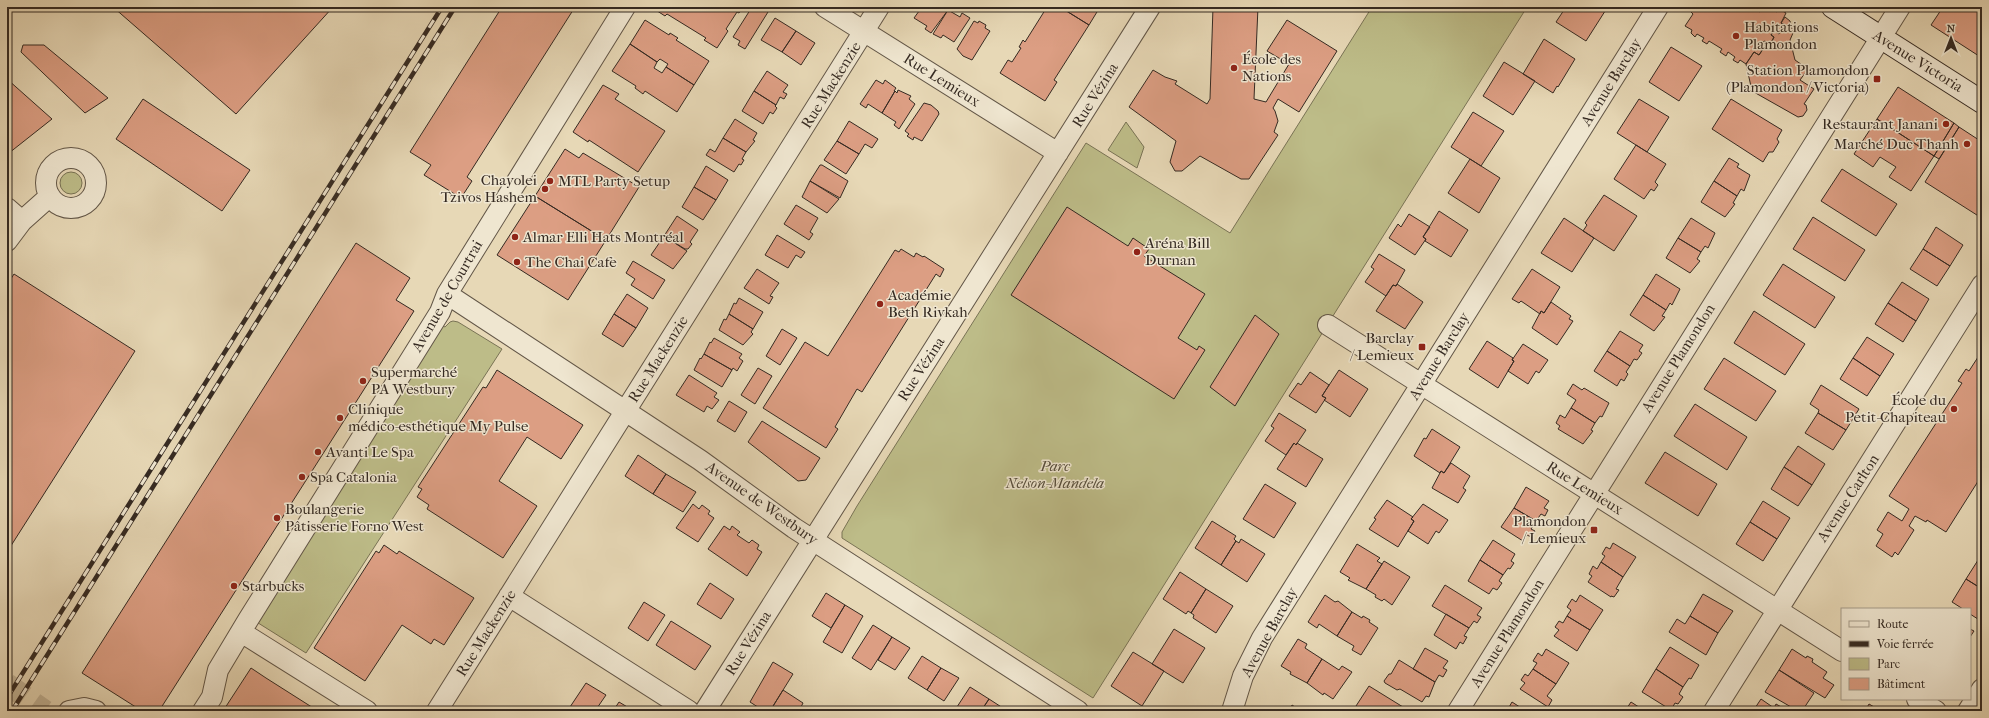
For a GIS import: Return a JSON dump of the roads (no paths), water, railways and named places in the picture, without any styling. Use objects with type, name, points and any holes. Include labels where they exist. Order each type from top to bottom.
[{"type":"street","name":"Avenue de Courtrai","points":[[203,711],[212,697],[218,670],[443,306],[447,294],[625,7]]},
{"type":"street","name":"Rue Lemieux","points":[[825,7],[1058,153]]},
{"type":"street","name":"Rue Mackenzie","points":[[437,711],[879,7]]},
{"type":"street","name":"Rue Vézina","points":[[705,711],[1150,7]]},
{"type":"street","name":"Avenue Barclay","points":[[1232,711],[1243,676],[1262,638],[1658,7]]},
{"type":"street","name":"Avenue Victoria","points":[[1833,7],[1982,102]]},
{"type":"street","name":"Avenue Plamondon","points":[[1458,711],[1900,7]]},
{"type":"street","points":[[7,242],[22,221],[50,196]]},
{"type":"street","points":[[7,208],[22,221]]},
{"type":"street","name":"Avenue Carlton","points":[[1714,711],[1982,285]]},
{"type":"street","name":"Avenue de Westbury","points":[[447,294],[626,410],[712,468],[813,540],[1078,711]]},
{"type":"street","name":"Rue Lemieux","points":[[1328,325],[1420,385],[1594,493],[1841,650]]},
{"type":"street","points":[[509,596],[690,711]]},
{"type":"street","points":[[241,632],[367,711]]},
{"type":"street","points":[[1968,711],[1982,689]]},
{"type":"street","points":[[1919,700],[1936,711]]},
{"type":"street","points":[[69,711],[84,708],[96,711]]},
{"type":"tunnel","points":[[7,684],[45,711]]},
{"type":"railway","points":[[7,698],[442,7]]},
{"type":"railway","points":[[12,711],[455,7]]},
{"type":"place","name":"Habitations Plamondon","points":[[1736,36]]},
{"type":"place","name":"École des Nations","points":[[1234,68]]},
{"type":"place","name":"Station Plamondon (Plamondon / Victoria)","points":[[1877,79]]},
{"type":"place","name":"Restaurant Janani","points":[[1946,124]]},
{"type":"place","name":"Marché Duc Thanh","points":[[1967,144]]},
{"type":"place","name":"MTL Party Setup","points":[[550,181]]},
{"type":"place","name":"Chayolei Tzivos Hashem","points":[[545,189]]},
{"type":"place","name":"Almar Elli Hats Montréal","points":[[515,237]]},
{"type":"place","name":"Aréna Bill Durnan","points":[[1137,252]]},
{"type":"place","name":"The Chai Cafe","points":[[517,262]]},
{"type":"place","name":"Académie Beth Rivkah","points":[[880,304]]},
{"type":"place","name":"Barclay / Lemieux","points":[[1422,347]]},
{"type":"place","name":"Supermarché PA Westbury","points":[[363,381]]},
{"type":"place","name":"École du Petit-Chapiteau","points":[[1954,409]]},
{"type":"place","name":"Clinique médico-esthétique My Pulse","points":[[340,418]]},
{"type":"place","name":"Avanti Le Spa","points":[[318,452]]},
{"type":"place","name":"Spa Catalonia","points":[[302,477]]},
{"type":"place","name":"Boulangerie Pâtisserie Forno West","points":[[277,518]]},
{"type":"place","name":"Plamondon / Lemieux","points":[[1594,530]]},
{"type":"place","name":"Starbucks","points":[[234,586]]},
{"type":"park label","name":"Parc Nelson-Mandela","points":[[1055,474]]}]
